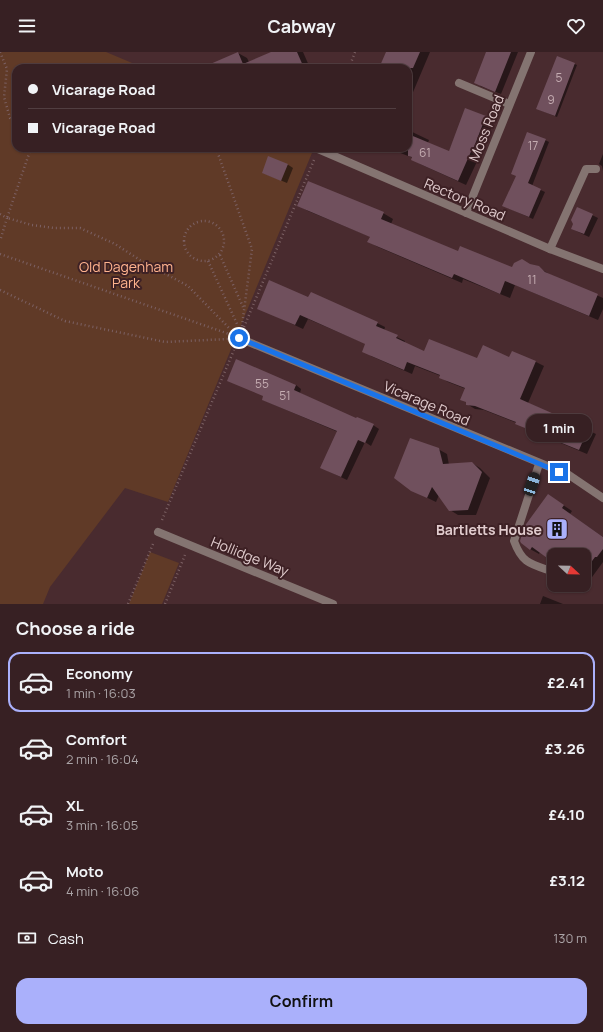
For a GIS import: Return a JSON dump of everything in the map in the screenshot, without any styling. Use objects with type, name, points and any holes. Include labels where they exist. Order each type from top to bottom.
[{"type":"street","name":"Moss Road","points":[[466,213],[531,52]]},
{"type":"street","points":[[459,83],[509,104]]},
{"type":"street","name":"Rectory Road","points":[[325,152],[550,250],[603,269]]},
{"type":"street","points":[[550,250],[586,169],[596,169]]},
{"type":"street","name":"Vicarage Road","points":[[239,338],[539,464],[569,475],[603,498]]},
{"type":"street","points":[[539,464],[514,541],[518,553],[529,563],[547,570]]},
{"type":"street","name":"Hollidge Way","points":[[158,532],[333,604]]},
{"type":"path","points":[[0,52],[7,69],[4,97],[10,118],[12,120]]},
{"type":"path","points":[[350,64],[355,52]]},
{"type":"path","points":[[0,241],[30,152]]},
{"type":"path","points":[[208,261],[241,333],[252,249],[217,152]]},
{"type":"path","points":[[128,604],[317,152]]},
{"type":"path","points":[[0,214],[7,218],[32,225],[54,228],[80,228],[115,244],[140,260],[188,286],[239,338]]},
{"type":"path","points":[[207,221],[218,226],[224,237],[223,249],[220,255],[208,261],[194,259],[185,248],[185,234],[189,228],[194,224],[207,221]]},
{"type":"path","points":[[0,254],[239,338]]},
{"type":"path","points":[[220,255],[244,308]]},
{"type":"path","points":[[0,290],[66,322],[165,342],[239,338]]},
{"type":"path","points":[[165,604],[189,545]]},
{"type":"green space","name":"Old Dagenham Park","points":[[0,52],[106,52],[134,64],[12,64],[12,152],[312,152],[168,502],[125,488],[50,587],[43,604],[0,604]]},
{"type":"green space","points":[[150,552],[179,563],[162,604],[129,604]]},
{"type":"building","points":[[238,52],[243,64],[210,64]]},
{"type":"building","points":[[271,52],[297,52],[302,64],[243,64]]},
{"type":"building","points":[[386,52],[420,52],[413,68],[412,64],[381,64]]},
{"type":"building","points":[[486,52],[511,52],[495,92],[474,83]]},
{"type":"building","points":[[557,56],[575,63],[555,116],[536,109]]},
{"type":"building","points":[[465,108],[486,116],[474,147],[458,181],[411,160],[412,157],[408,156],[408,152],[412,152],[412,136],[449,151]]},
{"type":"building","points":[[527,132],[546,139],[528,183],[541,189],[529,217],[502,206],[516,176],[511,174]]},
{"type":"building","points":[[268,156],[288,164],[281,181],[262,173]]},
{"type":"building","points":[[308,181],[384,212],[381,219],[458,251],[460,246],[512,267],[514,263],[522,259],[530,264],[539,266],[545,272],[598,294],[589,316],[505,281],[500,294],[454,274],[452,278],[367,242],[370,237],[297,206]]},
{"type":"building","points":[[577,207],[593,214],[584,234],[571,229],[573,224],[571,220]]},
{"type":"building","points":[[269,280],[308,297],[311,292],[378,322],[376,326],[398,335],[396,338],[424,351],[429,339],[477,358],[483,345],[509,357],[512,351],[536,361],[520,399],[588,429],[579,450],[515,424],[516,422],[475,406],[466,405],[466,402],[460,400],[465,388],[439,378],[440,375],[407,362],[404,370],[362,352],[365,344],[300,315],[295,325],[257,309]]},
{"type":"building","points":[[236,359],[296,385],[294,390],[356,418],[357,417],[374,424],[365,443],[358,440],[341,477],[320,468],[337,431],[262,400],[263,396],[227,381]]},
{"type":"building","points":[[410,438],[439,448],[443,464],[472,462],[482,472],[468,510],[449,511],[432,487],[427,498],[411,491],[394,478]]},
{"type":"building","name":"Bartletts House","points":[[548,494],[564,505],[562,508],[603,537],[603,549],[591,562],[591,548],[547,548],[547,558],[532,547],[530,550],[521,543],[520,541],[524,527]]},
{"type":"place","name":"Bartletts House","points":[[557,529]]},
{"type":"route","points":[[239,338],[559,472]]}]
